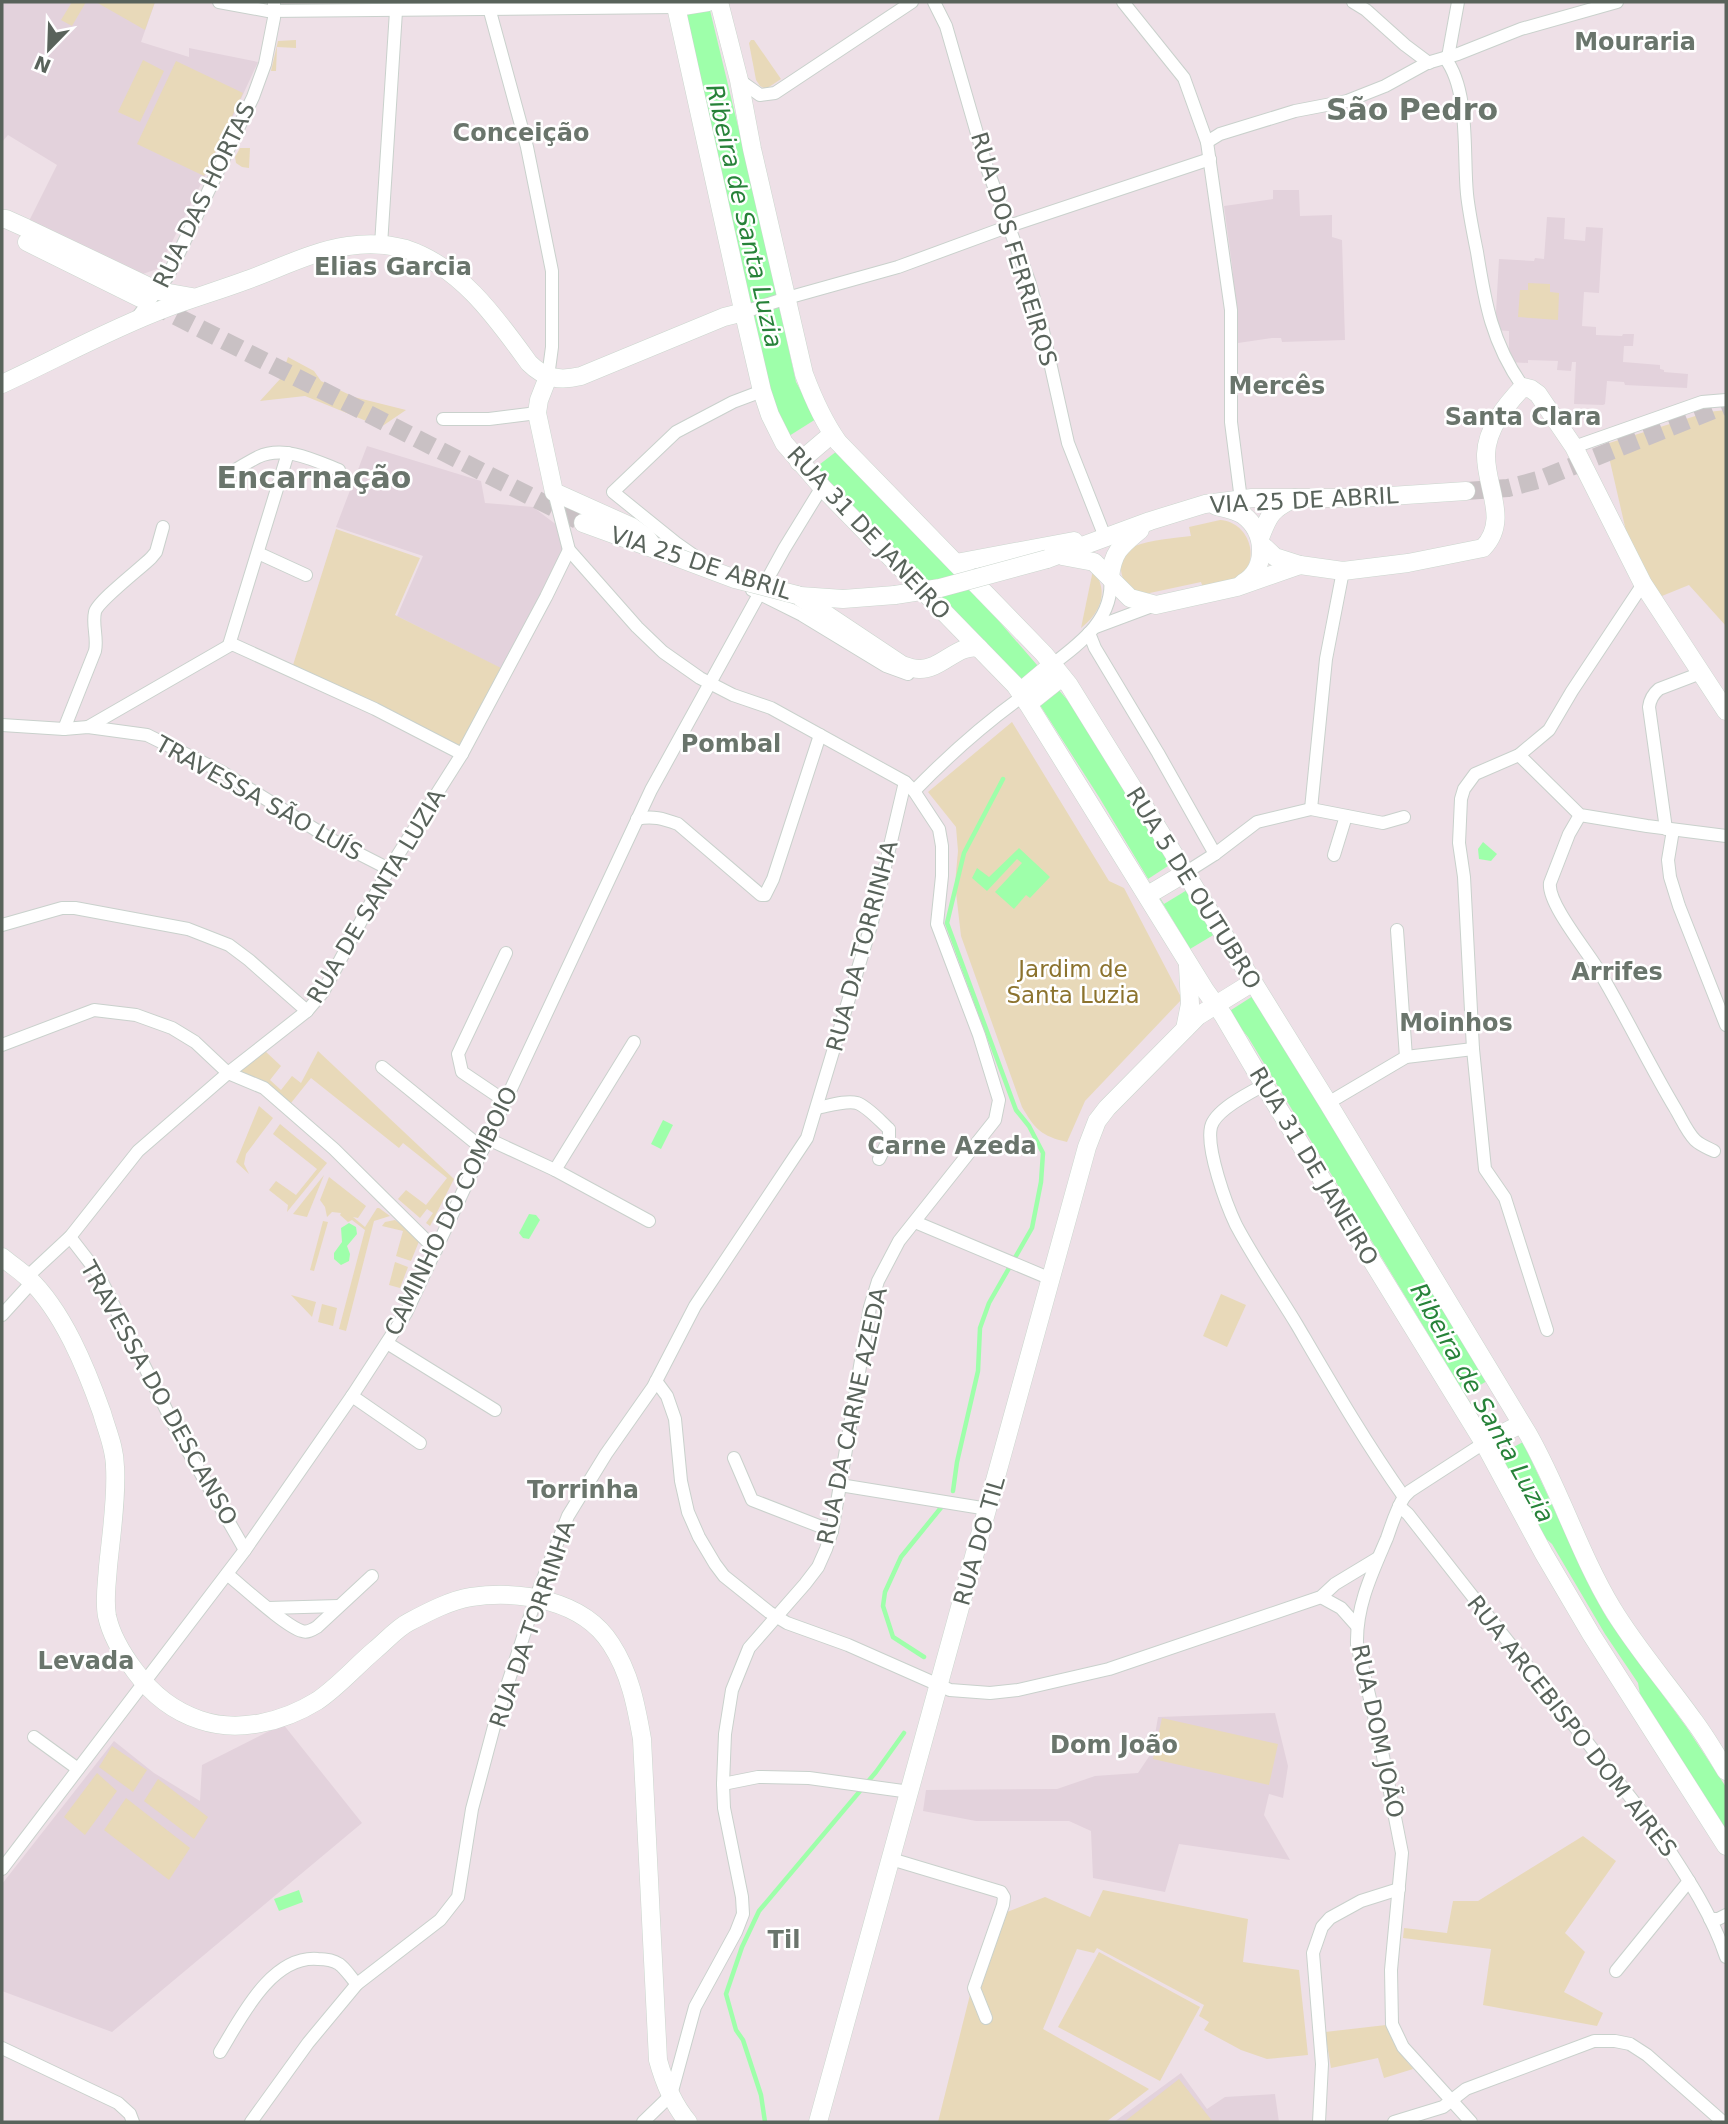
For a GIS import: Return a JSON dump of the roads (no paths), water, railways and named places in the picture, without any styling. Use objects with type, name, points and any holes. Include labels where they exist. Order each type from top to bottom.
[{"type":"main road","points":[[679,5],[708,2]]},
{"type":"main road","name":"RUA 5 DE OUTUBRO","points":[[719,2],[739,80],[752,149],[804,374],[814,401],[832,434],[956,563],[1053,674],[1253,982],[1521,1424],[1543,1461],[1612,1608],[1696,1723],[1726,1770]]},
{"type":"main road","name":"RUA 31 DE JANEIRO","points":[[679,5],[762,391],[784,443],[799,462],[1026,696],[1152,893],[1188,962],[1484,1443],[1544,1555],[1591,1634],[1726,1846]]},
{"type":"main road","points":[[2,219],[158,291],[199,298]]},
{"type":"main road","points":[[2,229],[140,298]]},
{"type":"main road","points":[[135,322],[166,308],[320,252],[347,246],[381,245],[408,250],[440,264],[482,302],[529,363],[548,377],[569,379],[581,376],[724,317],[744,312]]},
{"type":"main road","points":[[158,291],[166,308]]},
{"type":"main road","name":"RUA DAS HORTAS","points":[[2,384],[135,322]]},
{"type":"main road","points":[[548,377],[537,413],[554,492],[632,527],[646,537],[655,550]]},
{"type":"main road","points":[[1205,504],[1231,509],[1244,515],[1260,541],[1275,557],[1300,565],[1343,571],[1408,563],[1483,548],[1495,529],[1496,511],[1487,463],[1488,441],[1502,411],[1523,387],[1531,389],[1538,394],[1574,447],[1643,584],[1726,711]]},
{"type":"main road","points":[[799,462],[832,434]]},
{"type":"main road","name":"VIA 25 DE ABRIL","points":[[583,523],[735,579],[797,595],[843,599],[940,588],[1051,558],[1150,521],[1205,504],[1241,500],[1360,498],[1466,491]]},
{"type":"main road","points":[[1237,587],[1255,573],[1260,560],[1260,541],[1269,516],[1282,504],[1295,498]]},
{"type":"main road","points":[[1110,577],[1112,562],[1122,544],[1150,521]]},
{"type":"main road","name":"VIA 25 DE ABRIL","points":[[956,563],[1105,537]]},
{"type":"main road","points":[[1051,558],[1065,556],[1094,562],[1130,598],[1156,605],[1237,587],[1300,565]]},
{"type":"main road","points":[[797,595],[902,666],[920,670],[972,647],[979,648]]},
{"type":"main road","points":[[1026,696],[1053,674]]},
{"type":"main road","points":[[1152,893],[1182,874]]},
{"type":"main road","name":"RUA 31 DE JANEIRO","points":[[1185,1028],[1191,986],[1188,962]]},
{"type":"main road","name":"RUA DO TIL","points":[[818,2122],[1087,1147],[1097,1121],[1107,1108],[1185,1028],[1215,1004],[1253,982]]},
{"type":"main road","points":[[2,1257],[30,1279],[69,1333],[94,1390],[113,1447],[116,1468],[106,1588],[107,1616],[128,1662],[144,1683],[172,1707],[199,1720],[224,1726],[267,1723],[284,1717],[317,1700],[407,1623],[437,1608],[470,1597],[536,1598],[559,1603],[594,1624],[610,1642],[622,1663],[634,1697],[642,1738],[658,2060],[671,2095],[688,2122]]},
{"type":"main road","points":[[1484,1443],[1521,1424]]},
{"type":"street","points":[[219,2],[274,7],[396,11],[489,6],[679,5]]},
{"type":"street","points":[[739,80],[760,95],[775,93],[912,2]]},
{"type":"street","name":"RUA DOS FERREIROS","points":[[934,2],[946,26],[987,168],[1029,281],[1068,443],[1105,537]]},
{"type":"street","points":[[1123,2],[1184,78],[1207,142],[1231,310],[1231,422],[1241,500]]},
{"type":"street","points":[[1353,2],[1429,63]]},
{"type":"street","points":[[1458,2],[1446,58],[1461,97],[1467,195],[1485,301],[1503,356],[1523,387]]},
{"type":"street","points":[[1207,142],[1220,134],[1295,111],[1347,101],[1385,86],[1429,63],[1521,29],[1617,2]]},
{"type":"street","points":[[489,6],[527,147],[552,271],[552,346],[548,377]]},
{"type":"street","name":"RUA DAS HORTAS","points":[[135,322],[168,275],[253,97],[265,64],[274,7]]},
{"type":"street","points":[[381,245],[396,11]]},
{"type":"street","points":[[744,312],[898,267],[1009,226],[1210,159]]},
{"type":"street","points":[[762,391],[733,402],[676,432],[612,492],[676,543],[714,569],[802,615],[898,672],[908,674],[920,670]]},
{"type":"street","points":[[1574,447],[1703,402],[1726,400]]},
{"type":"street","points":[[443,419],[489,419],[537,413]]},
{"type":"street","points":[[229,645],[288,453]]},
{"type":"street","points":[[224,477],[267,454],[288,453],[302,456],[338,470]]},
{"type":"street","name":"CAMINHO DO COMBOIO","points":[[2,1869],[245,1550],[406,1313],[637,819],[709,683],[822,486]]},
{"type":"street","points":[[554,492],[569,550],[637,627],[663,652],[709,683],[733,695],[771,708],[910,787],[937,768],[1009,705],[1026,696]]},
{"type":"street","points":[[65,729],[95,651],[97,642],[94,622],[97,607],[156,552],[163,527]]},
{"type":"street","name":"RUA DE SANTA LUZIA","points":[[2,1315],[30,1279],[71,1237],[138,1151],[228,1073],[307,1011],[323,992],[389,869],[462,754],[569,550]]},
{"type":"street","points":[[258,553],[306,575]]},
{"type":"street","points":[[1311,809],[1326,659],[1343,571]]},
{"type":"street","points":[[1053,674],[1092,630],[1108,607],[1112,588],[1110,577]]},
{"type":"street","points":[[1547,1330],[1505,1198],[1485,1169],[1473,1049],[1460,843],[1461,799],[1464,789],[1475,774],[1519,755],[1549,730],[1643,584]]},
{"type":"street","points":[[1092,630],[1156,605]]},
{"type":"street","points":[[1092,630],[1095,648],[1215,854]]},
{"type":"street","points":[[88,727],[229,645],[238,645],[375,709],[462,754]]},
{"type":"street","points":[[1701,673],[1659,689],[1650,700],[1649,707],[1670,829],[1670,877],[1726,1025]]},
{"type":"street","name":"TRAVESSA SÃO LUÍS","points":[[2,725],[65,729],[88,727],[147,735],[222,772],[334,841],[389,869]]},
{"type":"street","points":[[637,819],[648,816],[678,824],[761,895],[765,895],[773,879],[820,735]]},
{"type":"street","points":[[1519,755],[1580,815],[1726,838]]},
{"type":"street","name":"RUA DA TORRINHA","points":[[251,2122],[309,2043],[357,1984],[440,1920],[458,1897],[472,1809],[496,1719],[536,1598],[568,1516],[656,1381],[695,1306],[807,1138],[910,787]]},
{"type":"street","name":"RUA DA CARNE AZEDA","points":[[671,2095],[695,2007],[743,1914],[724,1808],[724,1734],[732,1690],[749,1648],[818,1567],[832,1531],[870,1307],[883,1271],[899,1241],[995,1119],[999,1100],[979,1035],[937,924],[942,876],[939,829],[910,787]]},
{"type":"street","points":[[1182,874],[1215,854],[1257,822],[1311,809],[1383,823],[1405,817]]},
{"type":"street","points":[[1580,815],[1569,834],[1550,883],[1551,897],[1617,1001],[1652,1070],[1695,1140],[1714,1151]]},
{"type":"street","points":[[1334,855],[1346,816]]},
{"type":"street","points":[[2,925],[62,908],[75,908],[188,929],[229,946],[307,1011]]},
{"type":"street","points":[[1396,930],[1406,1057]]},
{"type":"street","points":[[505,1101],[462,1072],[458,1054],[506,953]]},
{"type":"street","points":[[2,1045],[94,1010],[136,1015],[172,1028],[195,1042],[228,1073],[264,1088],[334,1149],[436,1250]]},
{"type":"street","points":[[555,1170],[634,1042]]},
{"type":"street","points":[[1328,1103],[1406,1057],[1473,1049]]},
{"type":"street","points":[[382,1067],[485,1144],[555,1170],[649,1220]]},
{"type":"street","name":"RUA ARCEBISPO DOM AIRES","points":[[1264,1085],[1223,1110],[1211,1128],[1210,1141],[1218,1176],[1236,1224],[1408,1514],[1656,1830],[1710,1919],[1726,1957]]},
{"type":"street","points":[[816,1111],[853,1102],[859,1104],[889,1129],[889,1139],[878,1159]]},
{"type":"street","points":[[915,1222],[1051,1279]]},
{"type":"street","name":"TRAVESSA DO DESCANSO","points":[[71,1237],[97,1272],[181,1439],[245,1550]]},
{"type":"street","points":[[387,1343],[495,1410]]},
{"type":"street","points":[[656,1381],[667,1396],[675,1419],[681,1480],[688,1512],[699,1537],[724,1576],[777,1618],[848,1645],[950,1690],[989,1693],[1043,1685],[1109,1669],[1327,1600],[1364,1594],[1361,1583],[1348,1577]]},
{"type":"street","points":[[352,1396],[420,1443]]},
{"type":"street","points":[[1401,1502],[1409,1491],[1484,1443]]},
{"type":"street","points":[[734,1458],[752,1500],[832,1531]]},
{"type":"street","points":[[841,1485],[988,1509]]},
{"type":"street","name":"RUA DOM JOÃO","points":[[1401,1502],[1364,1594],[1357,1626],[1357,1644],[1398,1823],[1402,1853],[1391,1970],[1392,2024],[1403,2046],[1471,2122]]},
{"type":"street","points":[[1327,1600],[1335,1584],[1378,1558]]},
{"type":"street","points":[[227,1574],[268,1608],[302,1631],[317,1628],[372,1576]]},
{"type":"street","points":[[1327,1600],[1341,1608],[1357,1626]]},
{"type":"street","points":[[268,1608],[339,1606]]},
{"type":"street","points":[[34,1737],[78,1769]]},
{"type":"street","points":[[723,1784],[758,1777],[809,1778],[910,1792]]},
{"type":"street","points":[[891,1859],[1002,1892],[1003,1905],[975,1988],[986,2018]]},
{"type":"street","points":[[1616,1971],[1689,1881]]},
{"type":"street","points":[[1319,2122],[1322,2064],[1313,1952],[1322,1927],[1334,1916],[1360,1901],[1399,1889]]},
{"type":"street","points":[[1710,1919],[1726,1915]]},
{"type":"street","points":[[220,2052],[249,2004],[267,1983],[292,1962],[310,1958],[327,1959],[339,1964],[357,1984]]},
{"type":"street","points":[[1394,2122],[1443,2107],[1466,2089],[1594,2041],[1630,2044],[1647,2055],[1723,2122]]},
{"type":"street","points":[[2,2048],[118,2102],[130,2114],[133,2122]]},
{"type":"street","points":[[643,2122],[671,2095]]},
{"type":"water","name":"Ribeira de Santa Luzia","points":[[682,2],[708,2],[796,382],[816,419],[894,512],[997,619],[1070,703],[1253,996],[1521,1438],[1607,1618],[1726,1787],[1726,1830],[1640,1694],[1638,1683],[1605,1634],[1552,1544],[1543,1536],[1499,1451],[1248,1037],[1228,1012],[1099,797],[1040,705],[915,569],[815,468],[789,436],[767,385]]},
{"type":"water","points":[[1483,842],[1497,854],[1491,861],[1479,859],[1478,849]]},
{"type":"water","points":[[1019,848],[1050,877],[1030,898],[1026,895],[1014,909],[995,892],[1022,863],[1017,859],[987,891],[972,878],[977,868],[989,877]]},
{"type":"water","points":[[663,1120],[673,1125],[661,1149],[651,1144]]},
{"type":"water","points":[[529,1214],[536,1215],[540,1220],[529,1239],[523,1238],[519,1233]]},
{"type":"water","points":[[349,1223],[356,1227],[357,1234],[347,1246],[349,1261],[341,1265],[334,1259],[334,1253],[342,1242],[341,1228]]},
{"type":"water","points":[[299,1890],[303,1902],[279,1911],[274,1899]]},
{"type":"waterway","points":[[953,1491],[978,1371],[980,1328],[989,1303],[1032,1228],[1041,1182],[1043,1153],[1029,1126],[1016,1110],[947,923],[964,853],[1003,779]]},
{"type":"waterway","points":[[924,1657],[893,1637],[883,1606],[885,1592],[901,1557],[944,1504]]},
{"type":"waterway","points":[[765,2122],[761,2095],[743,2040],[736,2030],[726,1994],[742,1947],[759,1911],[876,1772],[904,1733]]},
{"type":"tunnel","points":[[152,304],[583,523]]},
{"type":"tunnel","points":[[1466,491],[1508,488],[1538,480],[1726,405]]},
{"type":"district","name":"Mouraria","points":[[1635,42]]},
{"type":"district","name":"São Pedro","points":[[1412,110]]},
{"type":"district","name":"Conceição","points":[[521,133]]},
{"type":"district","name":"Elias Garcia","points":[[393,267]]},
{"type":"district","name":"Mercês","points":[[1277,386]]},
{"type":"district","name":"Santa Clara","points":[[1523,417]]},
{"type":"district","name":"Encarnação","points":[[314,478]]},
{"type":"district","name":"Pombal","points":[[731,744]]},
{"type":"district","name":"Arrifes","points":[[1617,972]]},
{"type":"district","name":"Moinhos","points":[[1456,1023]]},
{"type":"district","name":"Carne Azeda","points":[[952,1146]]},
{"type":"district","name":"Torrinha","points":[[583,1490]]},
{"type":"district","name":"Levada","points":[[86,1661]]},
{"type":"district","name":"Dom João","points":[[1114,1745]]},
{"type":"district","name":"Til","points":[[784,1940]]},
{"type":"park label","name":"Jardim de Santa Luzia","points":[[1073,982]]}]
